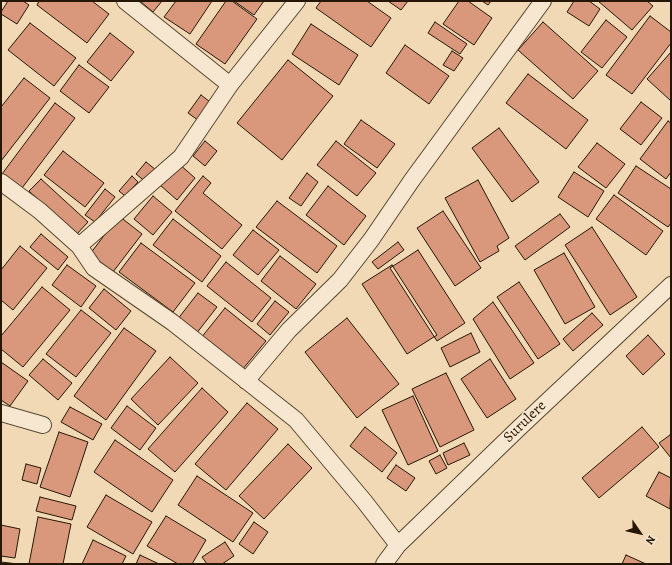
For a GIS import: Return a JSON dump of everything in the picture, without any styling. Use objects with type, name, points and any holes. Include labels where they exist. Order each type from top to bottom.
[{"type":"street","points":[[125,1],[230,85]]},
{"type":"street","points":[[79,246],[181,157],[230,85],[297,1]]},
{"type":"street","points":[[246,381],[289,330],[340,280],[371,240],[420,168],[543,1]]},
{"type":"street","points":[[1,182],[40,211],[79,246],[94,268],[172,322],[296,420],[364,501],[398,545]]},
{"type":"street","name":"Surulere","points":[[384,564],[398,545],[518,428],[671,285]]},
{"type":"street","points":[[1,412],[43,425]]},
{"type":"building","points":[[8,1],[23,1],[29,5],[17,24],[1,14]]},
{"type":"building","points":[[39,1],[92,1],[109,14],[87,43],[37,5]]},
{"type":"building","points":[[162,1],[153,12],[141,2]]},
{"type":"building","points":[[176,1],[212,1],[190,34],[164,17]]},
{"type":"building","points":[[226,1],[232,1],[257,19],[225,64],[196,44]]},
{"type":"building","points":[[234,1],[264,1],[254,15]]},
{"type":"building","points":[[321,1],[367,1],[391,18],[371,47],[316,8]]},
{"type":"building","points":[[388,1],[408,1],[401,10]]},
{"type":"building","points":[[459,1],[468,1],[492,18],[474,45],[443,24]]},
{"type":"building","points":[[482,1],[491,1],[488,5]]},
{"type":"building","points":[[574,1],[589,1],[600,9],[589,26],[567,12]]},
{"type":"building","points":[[598,1],[647,1],[653,6],[632,30]]},
{"type":"building","points":[[650,16],[671,32],[671,43],[632,94],[606,75]]},
{"type":"building","points":[[606,20],[627,37],[602,68],[581,52]]},
{"type":"building","points":[[435,22],[467,44],[460,54],[428,33]]},
{"type":"building","points":[[543,22],[598,71],[573,99],[518,50]]},
{"type":"building","points":[[30,23],[76,58],[54,86],[8,50]]},
{"type":"building","points":[[311,24],[358,55],[339,85],[292,54]]},
{"type":"building","points":[[110,33],[134,52],[111,81],[87,62]]},
{"type":"building","points":[[405,45],[449,76],[429,104],[386,73]]},
{"type":"building","points":[[452,51],[463,58],[454,71],[443,65]]},
{"type":"building","points":[[671,52],[671,101],[647,79]]},
{"type":"building","points":[[288,60],[333,96],[282,160],[237,123]]},
{"type":"building","points":[[79,65],[109,87],[89,113],[60,91]]},
{"type":"building","points":[[528,74],[588,120],[566,149],[506,103]]},
{"type":"building","points":[[24,78],[50,98],[1,161],[1,107]]},
{"type":"building","points":[[201,95],[214,105],[202,123],[188,113]]},
{"type":"building","points":[[641,102],[662,118],[641,145],[620,129]]},
{"type":"building","points":[[55,103],[75,118],[22,188],[2,174]]},
{"type":"building","points":[[361,120],[395,144],[377,168],[344,144]]},
{"type":"building","points":[[668,121],[671,123],[671,172],[666,179],[640,159]]},
{"type":"building","points":[[499,128],[539,182],[512,202],[472,148]]},
{"type":"building","points":[[205,141],[217,151],[205,166],[193,156]]},
{"type":"building","points":[[336,141],[376,173],[357,196],[317,165]]},
{"type":"building","points":[[597,143],[625,164],[606,188],[578,167]]},
{"type":"building","points":[[63,151],[104,183],[85,207],[44,175]]},
{"type":"building","points":[[146,162],[156,170],[147,183],[136,174]]},
{"type":"building","points":[[178,163],[195,178],[177,200],[160,185]]},
{"type":"building","points":[[636,166],[671,189],[671,223],[668,227],[618,193]]},
{"type":"building","points":[[574,172],[604,191],[588,217],[558,197]]},
{"type":"building","points":[[307,173],[318,182],[301,206],[289,198]]},
{"type":"building","points":[[132,176],[138,182],[125,196],[119,191]]},
{"type":"building","points":[[203,176],[211,183],[203,193],[242,225],[222,249],[175,211]]},
{"type":"building","points":[[41,179],[88,222],[76,235],[29,191]]},
{"type":"building","points":[[478,180],[509,238],[497,246],[499,251],[480,262],[445,198]]},
{"type":"building","points":[[328,186],[366,216],[344,245],[306,215]]},
{"type":"building","points":[[105,189],[115,197],[95,222],[85,215]]},
{"type":"building","points":[[614,195],[663,231],[646,255],[596,219]]},
{"type":"building","points":[[153,196],[172,212],[153,235],[134,219]]},
{"type":"building","points":[[277,201],[337,246],[317,273],[256,227]]},
{"type":"building","points":[[443,211],[481,268],[455,286],[417,228]]},
{"type":"building","points":[[560,214],[570,227],[525,260],[515,246]]},
{"type":"building","points":[[119,216],[142,234],[113,272],[90,254]]},
{"type":"building","points":[[173,219],[221,256],[202,282],[153,245]]},
{"type":"building","points":[[592,227],[637,297],[610,315],[565,245]]},
{"type":"building","points":[[253,230],[279,250],[258,275],[233,255]]},
{"type":"building","points":[[41,234],[68,257],[58,270],[30,247]]},
{"type":"building","points":[[398,242],[404,250],[378,269],[372,262]]},
{"type":"building","points":[[141,243],[195,283],[173,312],[119,272]]},
{"type":"building","points":[[20,246],[47,268],[13,310],[1,300],[1,270]]},
{"type":"building","points":[[418,250],[465,323],[437,341],[390,268]]},
{"type":"building","points":[[564,253],[595,307],[565,324],[534,270]]},
{"type":"building","points":[[280,256],[316,284],[296,309],[261,281]]},
{"type":"building","points":[[226,262],[271,298],[252,322],[207,286]]},
{"type":"building","points":[[67,265],[96,286],[81,307],[52,285]]},
{"type":"building","points":[[392,265],[437,335],[407,354],[362,284]]},
{"type":"building","points":[[519,282],[560,344],[538,359],[497,297]]},
{"type":"building","points":[[42,287],[70,310],[23,367],[1,349],[1,336]]},
{"type":"building","points":[[104,289],[131,311],[116,330],[89,308]]},
{"type":"building","points":[[198,293],[217,307],[196,334],[177,320]]},
{"type":"building","points":[[275,301],[289,312],[270,335],[257,324]]},
{"type":"building","points":[[493,302],[534,363],[510,379],[473,319]]},
{"type":"building","points":[[225,308],[266,341],[242,370],[201,338]]},
{"type":"building","points":[[81,310],[111,333],[76,377],[46,354]]},
{"type":"building","points":[[592,313],[603,325],[573,351],[563,339]]},
{"type":"building","points":[[347,318],[399,384],[357,418],[305,352]]},
{"type":"building","points":[[124,328],[156,351],[106,420],[74,396]]},
{"type":"building","points":[[471,333],[480,352],[450,367],[441,348]]},
{"type":"building","points":[[648,335],[665,354],[643,375],[626,356]]},
{"type":"building","points":[[170,357],[198,383],[158,425],[131,399]]},
{"type":"building","points":[[43,359],[72,383],[58,400],[29,375]]},
{"type":"building","points":[[490,359],[516,399],[487,418],[461,379]]},
{"type":"building","points":[[1,362],[28,381],[10,406],[1,400]]},
{"type":"building","points":[[446,373],[474,430],[440,447],[412,389]]},
{"type":"building","points":[[202,388],[228,412],[175,472],[148,449]]},
{"type":"building","points":[[413,396],[438,451],[408,465],[382,410]]},
{"type":"building","points":[[247,403],[278,429],[226,490],[195,464]]},
{"type":"building","points":[[127,406],[156,428],[140,450],[111,428]]},
{"type":"building","points":[[70,407],[102,424],[93,440],[61,422]]},
{"type":"building","points":[[365,427],[397,453],[382,472],[350,446]]},
{"type":"building","points":[[642,427],[659,447],[599,498],[582,478]]},
{"type":"building","points":[[59,432],[88,442],[70,497],[40,487]]},
{"type":"building","points":[[670,435],[671,436],[671,458],[659,443]]},
{"type":"building","points":[[115,440],[173,480],[152,512],[94,472]]},
{"type":"building","points":[[464,443],[470,455],[448,465],[443,453]]},
{"type":"building","points":[[288,444],[312,468],[264,519],[239,496]]},
{"type":"building","points":[[440,455],[447,468],[436,474],[429,461]]},
{"type":"building","points":[[26,464],[41,468],[37,484],[22,480]]},
{"type":"building","points":[[396,465],[415,478],[406,491],[387,478]]},
{"type":"building","points":[[659,472],[671,478],[670,509],[646,496]]},
{"type":"building","points":[[197,476],[253,513],[233,542],[178,505]]},
{"type":"building","points":[[106,495],[152,522],[133,554],[87,527]]},
{"type":"building","points":[[40,497],[76,506],[72,520],[36,511]]},
{"type":"building","points":[[166,516],[206,540],[192,564],[178,564],[147,546]]},
{"type":"building","points":[[38,517],[71,524],[63,564],[29,564]]},
{"type":"building","points":[[254,522],[268,532],[253,554],[239,544]]},
{"type":"building","points":[[1,525],[20,529],[15,558],[1,556]]},
{"type":"building","points":[[93,540],[126,556],[122,564],[82,564]]},
{"type":"building","points":[[225,542],[234,556],[222,564],[207,564],[202,557]]},
{"type":"building","points":[[140,555],[159,564],[136,564]]},
{"type":"building","points":[[626,555],[646,564],[622,564]]},
{"type":"building","points":[[1,562],[18,564],[1,564]]}]
